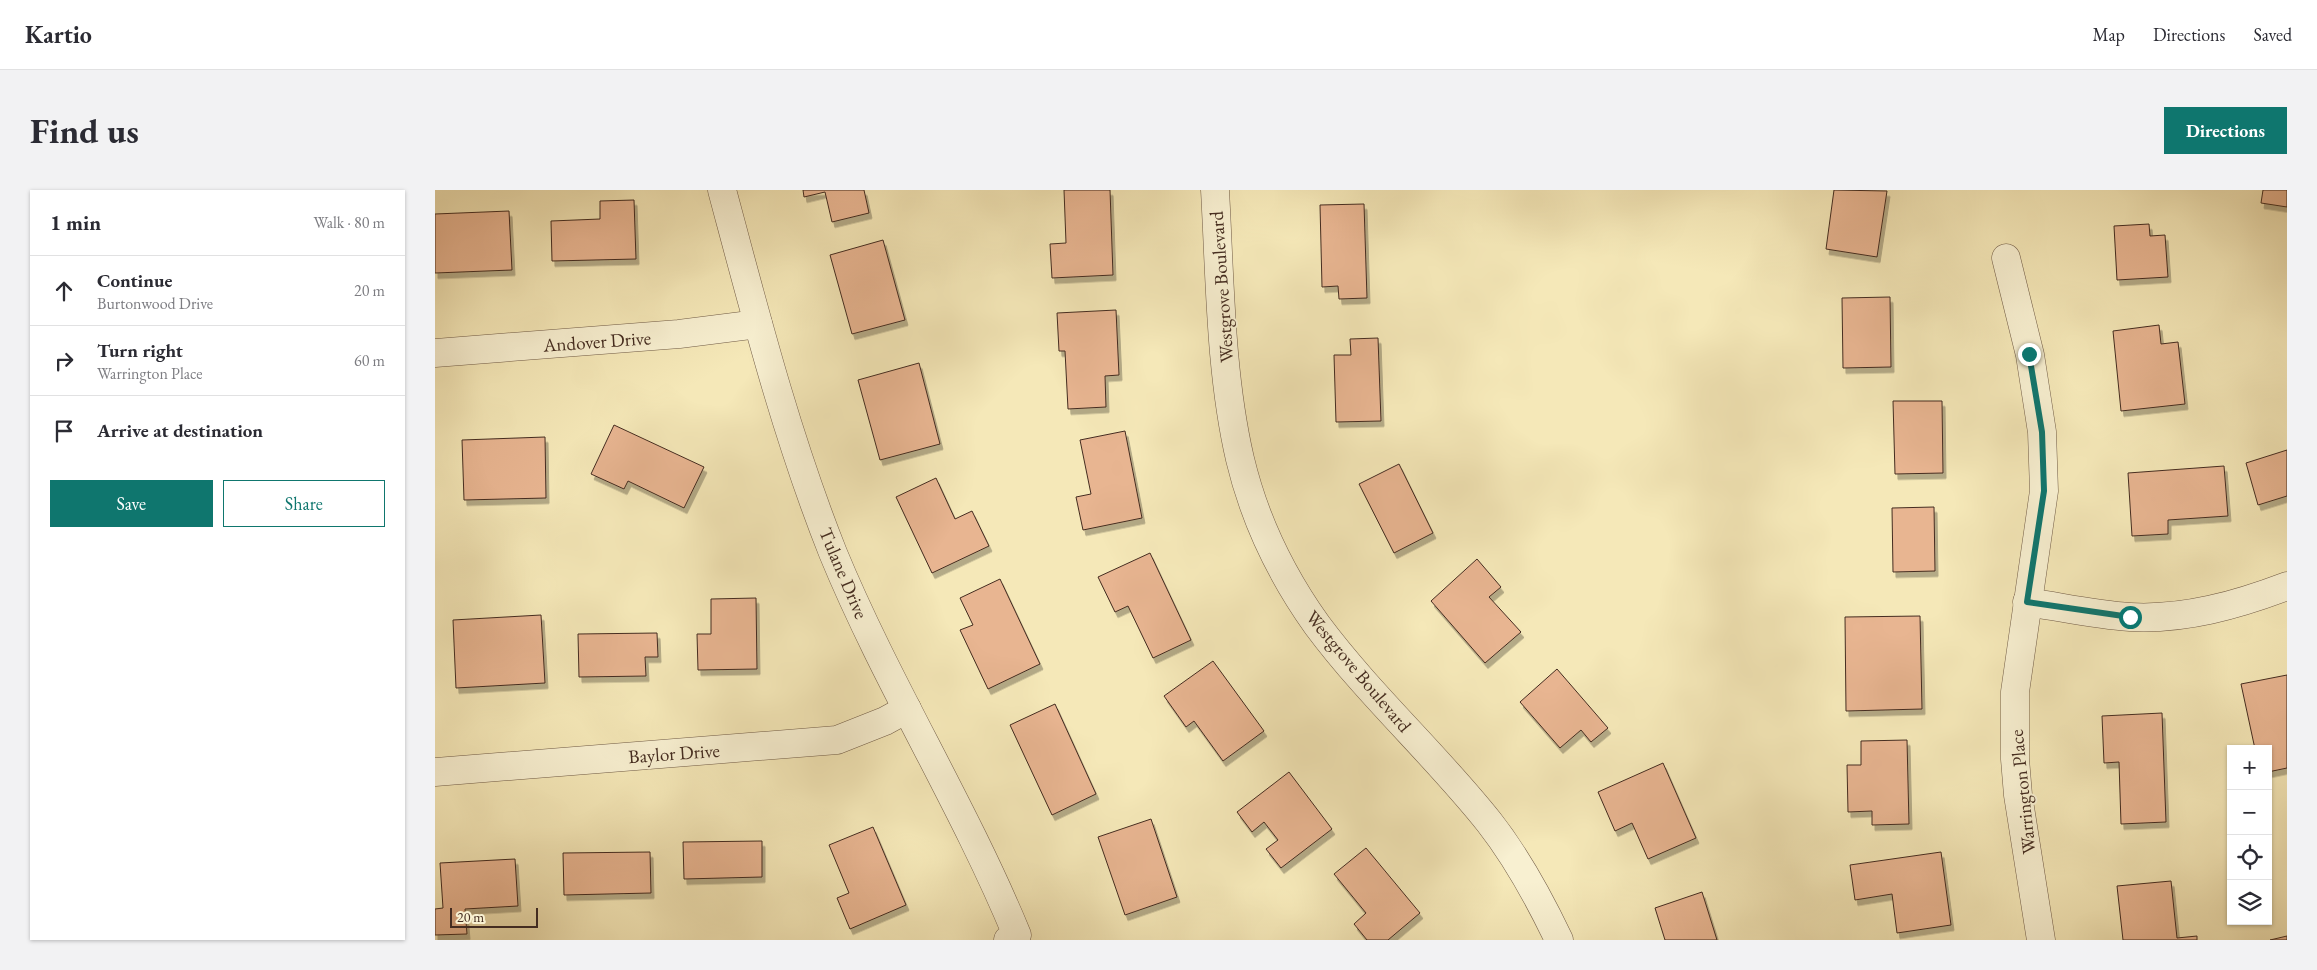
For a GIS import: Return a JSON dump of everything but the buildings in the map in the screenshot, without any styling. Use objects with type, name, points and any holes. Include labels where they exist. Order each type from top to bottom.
[{"type":"street","name":"Tulane Drive","points":[[722,190],[779,400],[807,484],[834,554],[885,666],[992,874],[1013,938]]},
{"type":"street","name":"Westgrove Boulevard","points":[[1215,190],[1231,408],[1240,460],[1257,515],[1283,572],[1317,625],[1489,822],[1537,893],[1559,940]]},
{"type":"street","name":"Warrington Place","points":[[2006,258],[2029,354],[2042,432],[2044,491],[2016,671],[2015,759],[2041,940]]},
{"type":"street","name":"Andover Drive","points":[[435,353],[679,334],[758,324]]},
{"type":"street","points":[[2027,602],[2130,617],[2177,615],[2227,606],[2287,586]]},
{"type":"street","name":"Baylor Drive","points":[[435,772],[837,740],[885,721],[907,709]]},
{"type":"route","points":[[2029,354],[2042,432],[2044,491],[2027,602],[2130,617]]}]
